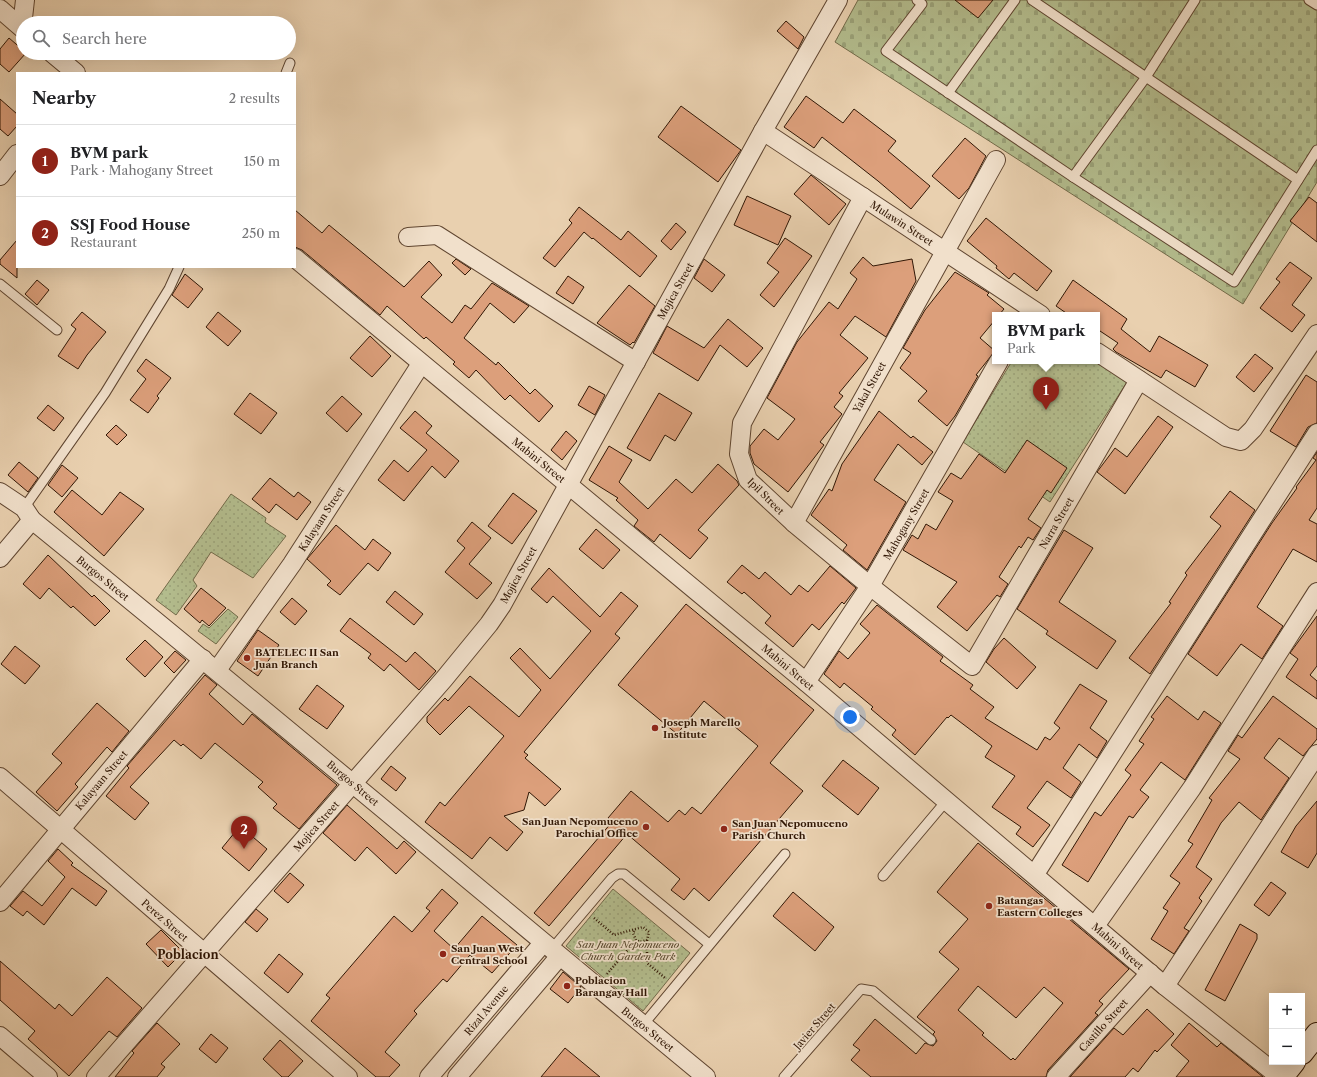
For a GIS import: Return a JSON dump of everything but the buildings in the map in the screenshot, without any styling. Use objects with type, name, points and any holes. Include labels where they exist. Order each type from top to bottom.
[{"type":"main road","points":[[1305,1049],[1317,1034]]},
{"type":"main road","points":[[1281,1077],[1291,1065]]},
{"type":"street","points":[[23,16],[25,0]]},
{"type":"street","name":"Mojica Street","points":[[96,1077],[444,679],[489,624],[502,605],[838,0]]},
{"type":"street","points":[[0,9],[16,23]]},
{"type":"street","points":[[60,60],[75,72]]},
{"type":"street","name":"Mulawin Street","points":[[764,131],[945,251],[1032,312]]},
{"type":"street","points":[[0,176],[16,155]]},
{"type":"street","name":"Yakal Street","points":[[794,523],[996,160]]},
{"type":"street","name":"Ipil Street","points":[[863,197],[742,423],[739,454],[748,480],[794,523],[870,586],[972,666]]},
{"type":"street","points":[[408,237],[437,235],[636,362]]},
{"type":"street","name":"Mabini Street","points":[[296,259],[806,682],[1035,874],[1165,986],[1281,1077]]},
{"type":"street","points":[[1100,354],[1226,437],[1241,441],[1253,429],[1317,334]]},
{"type":"street","name":"Kalayaan Street","points":[[217,670],[292,564],[421,364]]},
{"type":"street","name":"Mahogany Street","points":[[806,682],[870,586],[997,364]]},
{"type":"street","name":"Narra Street","points":[[972,666],[1139,380]]},
{"type":"street","points":[[1035,874],[1317,433]]},
{"type":"street","name":"Burgos Street","points":[[0,492],[217,670],[551,950],[706,1077]]},
{"type":"street","points":[[0,558],[28,514]]},
{"type":"street","points":[[1096,926],[1192,788],[1317,592]]},
{"type":"street","name":"Kalayaan Street","points":[[0,902],[203,659]]},
{"type":"street","points":[[1165,986],[1317,754]]},
{"type":"street","name":"Perez Street","points":[[0,777],[348,1077]]},
{"type":"street","points":[[457,1077],[484,1045],[551,950]]},
{"type":"street","name":"Rizal Avenue","points":[[429,1077],[468,1031],[551,950]]},
{"type":"street","name":"Castillo Street","points":[[1056,1077],[1150,973]]},
{"type":"street","points":[[468,1031],[484,1045]]},
{"type":"street","points":[[0,1036],[48,1077]]},
{"type":"lane","points":[[917,0],[922,4],[886,51],[1073,177],[1234,282],[1317,150]]},
{"type":"lane","points":[[948,93],[1015,0]]},
{"type":"lane","points":[[1032,0],[1298,180]]},
{"type":"lane","points":[[1073,177],[1146,77],[1195,0]]},
{"type":"lane","points":[[1309,0],[1317,5]]},
{"type":"lane","points":[[286,72],[290,63]]},
{"type":"lane","points":[[28,514],[169,289],[179,268]]},
{"type":"lane","points":[[0,284],[57,330]]},
{"type":"lane","points":[[883,876],[947,800]]},
{"type":"lane","points":[[643,1025],[785,854]]},
{"type":"lane","points":[[551,950],[612,878],[618,874],[624,874],[709,944]]},
{"type":"lane","name":"Javier Street","points":[[784,1077],[861,989],[873,991],[931,1040]]},
{"type":"path","points":[[584,910],[614,935],[643,927],[647,929],[649,932],[646,962],[675,986]]},
{"type":"path","points":[[635,930],[634,934],[636,940]]},
{"type":"path","points":[[636,940],[640,942],[648,940]]},
{"type":"path","points":[[597,987],[636,940]]},
{"type":"green space","points":[[858,0],[1317,0],[1317,182],[1243,304],[835,42]]},
{"type":"green space","points":[[1100,363],[1129,379],[1050,502],[963,442],[1010,364],[1100,364]]},
{"type":"green space","points":[[231,494],[266,518],[265,522],[286,536],[253,578],[211,552],[193,580],[197,586],[176,615],[156,600]]},
{"type":"green space","points":[[228,609],[238,617],[216,644],[198,631],[203,624],[209,628]]},
{"type":"green space","name":"San Juan Nepomuceno Church Garden Park","points":[[613,889],[690,953],[643,1011],[566,946]]},
{"type":"place","name":"BVM park","points":[[1046,410]]},
{"type":"place","name":"BATELEC II San Juan Branch","points":[[247,658]]},
{"type":"place","name":"Joseph Marello Institute","points":[[655,728]]},
{"type":"place","name":"San Juan Nepomuceno Parochial Office","points":[[646,827]]},
{"type":"place","name":"San Juan Nepomuceno Parish Church","points":[[724,829]]},
{"type":"place","name":"SSJ Food House","points":[[244,849]]},
{"type":"place","name":"Batangas Eastern Colleges","points":[[989,906]]},
{"type":"place","name":"San Juan West Central School","points":[[443,954]]},
{"type":"place","name":"Poblacion Barangay Hall","points":[[567,986]]},
{"type":"district","name":"Poblacion","points":[[188,955]]}]
